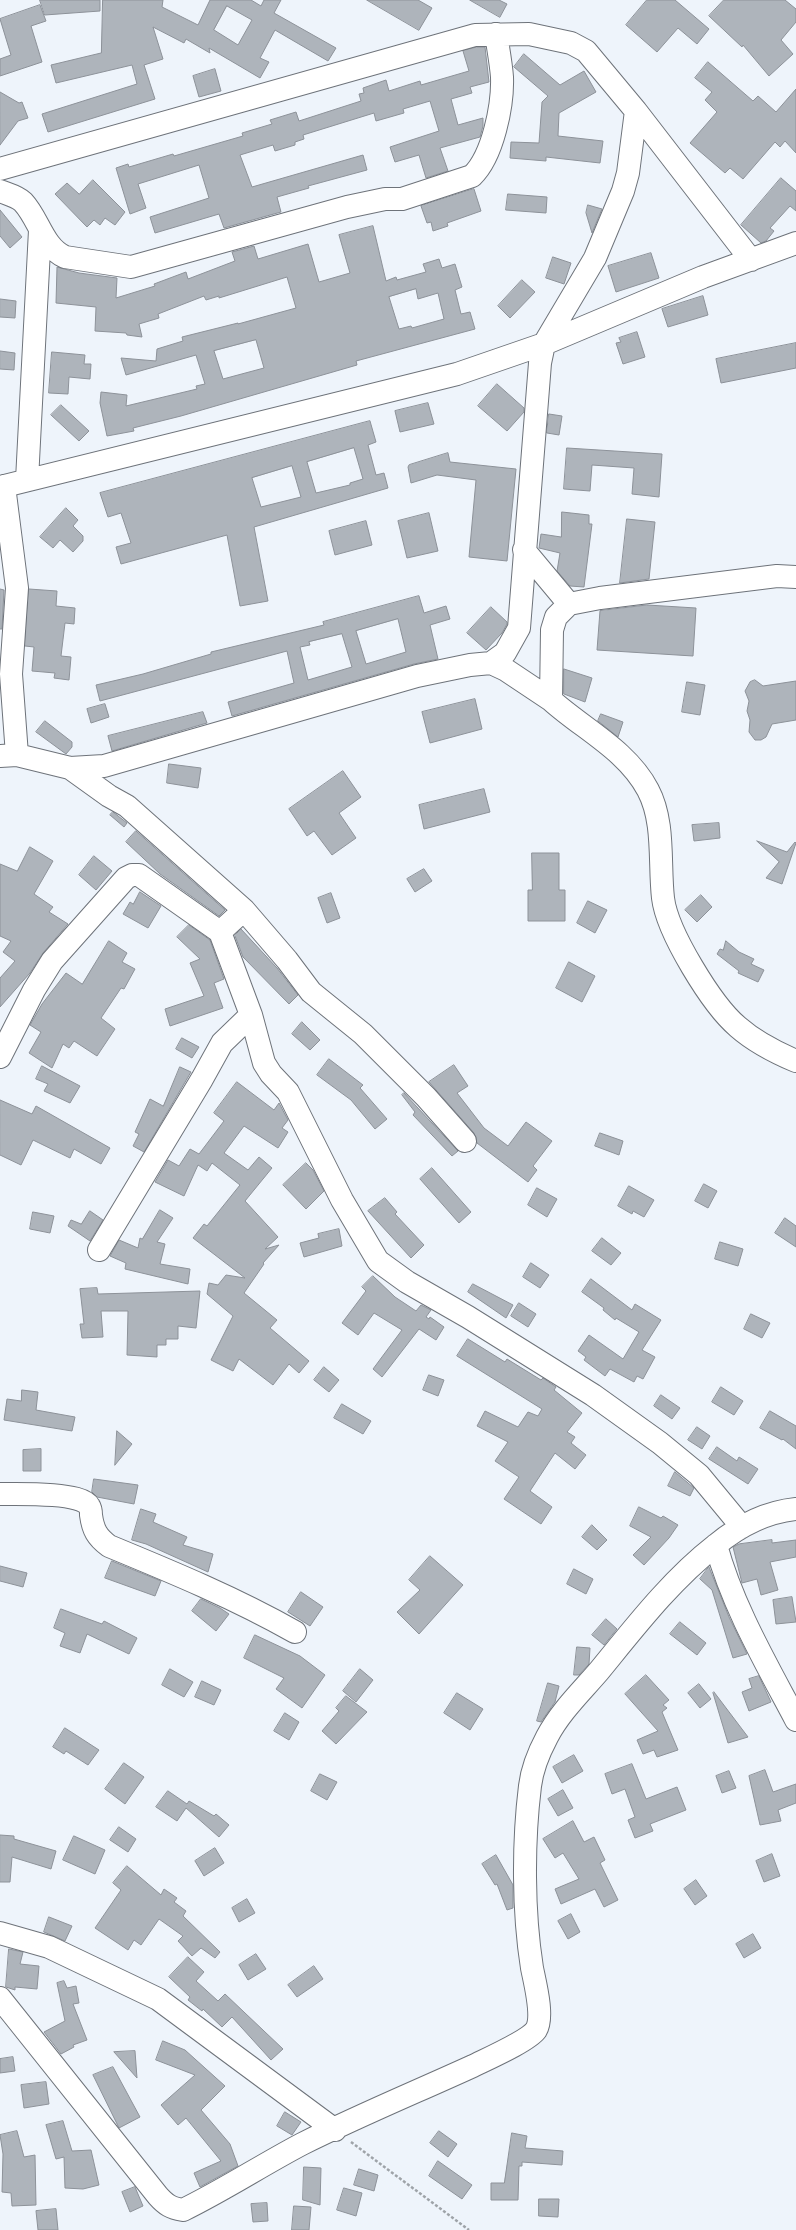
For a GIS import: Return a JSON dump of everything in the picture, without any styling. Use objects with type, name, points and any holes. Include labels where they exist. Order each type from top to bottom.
[{"type":"street","points":[[0,191],[23,202],[40,230],[56,251],[65,257],[131,267],[347,207],[385,199],[402,199],[472,176],[480,168],[496,127],[499,109],[502,79],[496,34]]},
{"type":"street","points":[[0,169],[475,35],[528,34],[571,43],[586,51],[636,111],[751,260]]},
{"type":"street","points":[[636,111],[628,173],[623,191],[595,258],[544,344],[540,363],[519,628],[505,653],[491,663],[470,665],[417,676],[104,766],[70,768],[9,756],[7,698],[12,674],[17,588],[2,486],[449,376],[544,344],[703,277],[796,243]]},
{"type":"street","points":[[27,480],[40,230]]},
{"type":"street","points":[[524,550],[569,604]]},
{"type":"street","points":[[550,700],[552,630],[556,617],[569,604],[600,598],[777,576],[796,577]]},
{"type":"street","points":[[491,663],[506,670],[550,700],[628,761],[638,773],[649,791],[659,829],[663,899],[670,924],[696,972],[722,1010],[739,1028],[796,1061]]},
{"type":"street","points":[[70,768],[109,796],[127,806],[244,910],[287,960],[311,992],[362,1034],[426,1097],[465,1141]]},
{"type":"street","points":[[0,1056],[34,990],[52,961],[126,878],[132,875],[138,876],[220,932],[251,1015],[264,1063],[271,1074],[288,1092],[342,1200],[378,1261],[407,1282],[468,1317],[593,1395],[660,1443],[699,1475],[742,1527]]},
{"type":"street","points":[[220,932],[244,910]]},
{"type":"street","points":[[99,1250],[202,1079],[215,1052],[222,1043],[251,1015]]},
{"type":"street","points":[[0,1494],[38,1494],[84,1500],[90,1507],[94,1530],[100,1539],[109,1546],[202,1585],[256,1610],[295,1632]]},
{"type":"street","points":[[0,1998],[158,2196],[166,2205],[174,2209],[183,2210],[303,2144],[491,2058],[530,2036],[537,2029],[540,2013],[527,1935],[525,1908],[528,1805],[531,1782],[537,1759],[548,1735],[566,1710],[678,1580],[716,1545],[742,1527],[779,1511],[796,1509]]},
{"type":"street","points":[[716,1545],[726,1575],[742,1612],[771,1674],[796,1720]]},
{"type":"street","points":[[0,1933],[49,1947],[158,1999],[335,2130]]},
{"type":"path","points":[[335,2130],[469,2230]]},
{"type":"building","points":[[40,0],[100,0],[100,11],[45,15]]},
{"type":"building","points":[[103,0],[163,0],[162,7],[198,25],[210,0],[251,0],[261,6],[264,0],[281,0],[274,13],[336,48],[328,61],[275,30],[260,58],[269,62],[260,78],[209,48],[210,53],[186,39],[184,43],[153,27],[163,59],[144,65],[155,99],[48,132],[42,114],[137,84],[132,65],[56,83],[51,65],[101,53]],"holes":[[[227,6],[252,20],[238,45],[214,30]]]},
{"type":"building","points":[[367,0],[418,0],[432,8],[419,30]]},
{"type":"building","points":[[470,0],[499,0],[507,4],[500,17]]},
{"type":"building","points":[[647,0],[675,0],[709,29],[697,44],[678,28],[657,52],[626,25]]},
{"type":"building","points":[[724,0],[785,0],[796,9],[796,22],[781,40],[793,54],[769,76],[743,45],[742,47],[709,16]]},
{"type":"building","points":[[40,5],[46,21],[31,26],[42,62],[0,76],[0,59],[11,55],[0,19]]},
{"type":"building","points":[[477,47],[485,47],[489,82],[470,87],[472,93],[451,99],[458,125],[483,118],[483,126],[480,137],[440,148],[448,171],[426,178],[419,155],[395,162],[390,147],[439,131],[430,101],[403,109],[404,113],[376,121],[374,113],[303,135],[304,139],[295,142],[295,145],[275,151],[273,145],[240,155],[252,187],[363,155],[367,170],[308,186],[309,188],[277,197],[281,212],[224,228],[219,214],[155,233],[150,217],[209,198],[199,165],[138,184],[146,208],[130,214],[116,168],[128,164],[129,167],[173,154],[174,156],[243,136],[242,133],[272,124],[270,120],[296,112],[299,121],[361,101],[359,94],[364,93],[363,88],[386,80],[389,91],[420,81],[421,85],[469,71],[463,51]]},
{"type":"building","points":[[524,54],[560,85],[584,71],[596,92],[559,113],[558,136],[603,141],[600,163],[546,157],[546,161],[510,158],[511,142],[539,143],[542,102],[548,96],[514,67]]},
{"type":"building","points":[[708,62],[753,101],[758,96],[776,112],[796,89],[796,153],[785,141],[780,147],[775,142],[743,179],[730,168],[725,173],[690,143],[717,112],[705,100],[712,92],[695,78]]},
{"type":"building","points":[[215,69],[221,91],[199,97],[193,76]]},
{"type":"building","points":[[0,92],[19,103],[22,102],[28,118],[18,121],[0,145]]},
{"type":"building","points":[[781,178],[796,191],[796,211],[790,206],[770,228],[774,231],[766,241],[761,243],[741,225]]},
{"type":"building","points":[[93,180],[125,212],[115,225],[105,218],[100,225],[94,220],[87,227],[55,194],[67,183],[79,194]]},
{"type":"building","points":[[474,189],[481,211],[447,223],[448,226],[433,231],[431,222],[427,223],[421,206]]},
{"type":"building","points":[[508,194],[547,197],[546,213],[506,210]]},
{"type":"building","points":[[588,205],[602,209],[592,233],[586,213]]},
{"type":"building","points":[[0,210],[22,237],[10,248],[0,236]]},
{"type":"building","points":[[373,226],[386,281],[396,277],[397,280],[426,272],[423,264],[439,259],[442,268],[455,264],[462,287],[455,290],[461,314],[470,312],[475,329],[356,361],[357,365],[181,416],[133,428],[134,431],[107,436],[100,403],[101,392],[127,395],[126,406],[197,389],[196,386],[205,384],[196,355],[126,375],[121,358],[156,361],[157,349],[183,341],[182,337],[238,324],[296,308],[287,277],[219,298],[219,296],[206,300],[204,296],[158,314],[159,318],[139,324],[142,337],[127,335],[126,333],[95,331],[96,307],[56,303],[57,267],[79,273],[117,278],[116,298],[155,286],[154,284],[186,272],[188,279],[235,261],[232,252],[254,246],[258,259],[308,244],[319,282],[350,273],[339,235]],"holes":[[[416,289],[418,299],[438,293],[444,319],[412,328],[411,326],[399,329],[389,297]],[[256,340],[264,368],[223,379],[214,351]]]},
{"type":"building","points":[[651,253],[659,278],[616,292],[608,266]]},
{"type":"building","points":[[553,257],[571,263],[564,284],[546,278]]},
{"type":"building","points":[[522,280],[535,292],[510,318],[498,306]]},
{"type":"building","points":[[703,296],[708,315],[668,327],[662,309]]},
{"type":"building","points":[[0,299],[16,301],[15,318],[0,317]]},
{"type":"building","points":[[637,332],[645,357],[623,364],[616,343],[621,342],[619,338]]},
{"type":"building","points":[[796,343],[796,368],[721,383],[716,359]]},
{"type":"building","points":[[0,351],[15,353],[14,370],[0,369]]},
{"type":"building","points":[[52,352],[85,355],[84,364],[91,364],[90,379],[69,377],[68,394],[49,393]]},
{"type":"building","points":[[497,384],[524,408],[524,412],[507,431],[478,406]]},
{"type":"building","points":[[428,403],[434,424],[400,432],[395,411]]},
{"type":"building","points":[[61,405],[89,431],[79,441],[51,415]]},
{"type":"building","points":[[549,414],[562,416],[559,435],[547,433]]},
{"type":"building","points":[[370,421],[376,442],[368,445],[376,475],[384,473],[388,488],[254,527],[268,601],[240,606],[227,535],[121,564],[116,547],[131,543],[121,513],[108,517],[100,493]],"holes":[[[354,448],[363,479],[350,483],[350,485],[316,493],[307,462]],[[292,466],[301,497],[261,507],[252,478]]]},
{"type":"building","points":[[567,448],[662,454],[659,497],[632,494],[634,468],[592,465],[590,491],[564,489]]},
{"type":"building","points":[[448,453],[450,462],[516,469],[507,561],[469,557],[476,480],[437,475],[411,483],[408,467],[409,465]]},
{"type":"building","points":[[66,508],[78,520],[73,526],[83,536],[83,541],[73,552],[60,540],[53,548],[40,537]]},
{"type":"building","points":[[562,512],[589,515],[589,524],[592,524],[584,587],[570,586],[557,571],[560,553],[539,548],[541,534],[561,537]]},
{"type":"building","points":[[429,513],[438,551],[407,558],[398,521]]},
{"type":"building","points":[[627,519],[655,522],[649,579],[620,583]]},
{"type":"building","points":[[366,521],[372,545],[335,555],[329,531]]},
{"type":"building","points":[[0,589],[4,590],[2,629],[0,629]]},
{"type":"building","points":[[29,589],[57,591],[56,606],[75,608],[74,624],[65,623],[61,656],[71,657],[69,680],[54,678],[55,673],[32,671],[34,647],[25,646]]},
{"type":"building","points":[[419,596],[424,613],[446,606],[450,619],[430,625],[438,659],[414,664],[232,716],[228,702],[294,683],[287,651],[100,701],[96,685],[143,674],[211,654],[211,652],[324,625],[323,622]],"holes":[[[398,619],[406,652],[366,664],[356,631]],[[342,634],[352,667],[308,680],[300,647],[310,645],[309,642]]]},
{"type":"building","points":[[647,605],[696,608],[693,656],[597,650],[600,611]]},
{"type":"building","points":[[491,607],[507,622],[507,624],[502,633],[486,650],[467,633]]},
{"type":"building","points":[[564,669],[592,678],[585,702],[564,694]]},
{"type":"building","points":[[755,680],[763,686],[796,681],[796,720],[772,724],[766,737],[761,740],[755,740],[749,732],[750,720],[747,711],[749,701],[745,691],[750,682]]},
{"type":"building","points":[[687,682],[705,685],[700,715],[682,712]]},
{"type":"building","points":[[475,699],[482,729],[430,743],[422,712]]},
{"type":"building","points":[[105,704],[109,717],[91,723],[87,709]]},
{"type":"building","points":[[203,712],[207,723],[112,751],[108,736]]},
{"type":"building","points":[[601,714],[623,722],[618,737],[598,721]]},
{"type":"building","points":[[45,721],[72,742],[72,747],[66,754],[36,732]]},
{"type":"building","points":[[169,764],[201,768],[198,788],[167,783]]},
{"type":"building","points":[[343,771],[361,797],[339,813],[356,838],[332,855],[314,831],[307,836],[289,809]]},
{"type":"building","points":[[484,789],[490,812],[424,829],[419,805]]},
{"type":"building","points":[[113,812],[127,823],[124,827],[110,815]]},
{"type":"building","points":[[719,823],[720,838],[694,841],[692,825]]},
{"type":"building","points":[[136,831],[225,910],[219,916],[160,874],[126,842]]},
{"type":"building","points":[[757,841],[787,852],[795,842],[796,843],[782,884],[766,878],[779,862]]},
{"type":"building","points":[[30,847],[53,861],[34,894],[53,907],[49,912],[68,924],[43,953],[30,973],[0,1007],[0,978],[15,961],[3,952],[11,941],[0,936],[0,864],[17,871]]},
{"type":"building","points":[[532,853],[559,853],[559,890],[565,890],[565,921],[528,921],[528,890],[532,890]]},
{"type":"building","points":[[94,856],[112,871],[96,890],[79,875]]},
{"type":"building","points":[[424,869],[432,881],[415,892],[407,879]]},
{"type":"building","points":[[140,892],[161,906],[148,928],[123,914],[130,902],[133,904]]},
{"type":"building","points":[[331,893],[340,918],[327,923],[318,898]]},
{"type":"building","points":[[701,895],[712,907],[697,922],[685,910]]},
{"type":"building","points":[[588,901],[607,910],[595,933],[577,923]]},
{"type":"building","points":[[189,925],[210,940],[224,979],[214,983],[223,1008],[170,1026],[165,1009],[204,996],[190,963],[200,959],[177,937]]},
{"type":"building","points":[[241,929],[277,968],[298,995],[289,1004],[243,957],[235,936]]},
{"type":"building","points":[[109,941],[127,953],[122,962],[135,969],[124,989],[121,988],[101,1018],[115,1029],[97,1056],[74,1041],[69,1048],[63,1044],[52,1068],[29,1053],[41,1032],[30,1025],[42,1004],[66,973],[82,984]]},
{"type":"building","points":[[726,941],[739,952],[754,959],[751,964],[764,970],[758,982],[738,973],[739,971],[717,954],[720,949],[723,950]]},
{"type":"building","points":[[569,962],[595,976],[582,1002],[556,988]]},
{"type":"building","points":[[302,1022],[320,1040],[310,1050],[292,1034]]},
{"type":"building","points":[[182,1038],[199,1047],[192,1058],[176,1049]]},
{"type":"building","points":[[329,1059],[363,1085],[360,1088],[387,1119],[375,1129],[351,1100],[317,1075]]},
{"type":"building","points":[[454,1065],[468,1086],[457,1093],[484,1128],[508,1146],[526,1122],[552,1141],[533,1166],[537,1170],[528,1182],[477,1143],[474,1133],[429,1082]]},
{"type":"building","points":[[42,1066],[80,1086],[70,1103],[44,1091],[48,1084],[36,1079]]},
{"type":"building","points":[[180,1067],[191,1072],[144,1152],[133,1146],[139,1134],[135,1132],[150,1099],[163,1106]]},
{"type":"building","points":[[237,1082],[274,1110],[279,1103],[288,1120],[282,1128],[288,1132],[278,1148],[244,1126],[224,1153],[248,1170],[259,1157],[272,1168],[245,1201],[278,1237],[265,1249],[279,1245],[263,1263],[264,1264],[244,1293],[277,1320],[270,1328],[309,1361],[299,1373],[289,1364],[273,1385],[239,1359],[233,1371],[211,1360],[233,1316],[207,1294],[209,1283],[218,1285],[226,1275],[245,1278],[193,1238],[204,1224],[207,1226],[240,1185],[212,1163],[207,1171],[198,1165],[184,1196],[155,1182],[168,1160],[179,1166],[190,1149],[199,1154],[224,1121],[214,1113]]},
{"type":"building","points":[[404,1093],[458,1151],[452,1156],[413,1115],[415,1112],[402,1095]]},
{"type":"building","points":[[0,1100],[32,1114],[36,1106],[110,1148],[101,1164],[74,1149],[70,1158],[33,1140],[21,1165],[0,1155]]},
{"type":"building","points":[[600,1133],[623,1141],[619,1155],[595,1146]]},
{"type":"building","points":[[306,1163],[313,1170],[324,1191],[306,1209],[283,1185]]},
{"type":"building","points":[[432,1168],[471,1212],[459,1223],[420,1179]]},
{"type":"building","points":[[704,1184],[717,1191],[708,1208],[695,1201]]},
{"type":"building","points":[[629,1186],[654,1200],[644,1217],[633,1211],[632,1214],[618,1206]]},
{"type":"building","points":[[537,1188],[557,1199],[547,1217],[528,1205]]},
{"type":"building","points":[[385,1198],[397,1212],[395,1214],[424,1245],[411,1258],[368,1211]]},
{"type":"building","points":[[160,1210],[173,1218],[157,1242],[165,1244],[160,1264],[190,1269],[188,1284],[125,1269],[126,1263],[110,1256],[119,1240],[138,1248],[140,1238],[142,1239]]},
{"type":"building","points":[[90,1211],[103,1220],[90,1241],[68,1226],[71,1220],[81,1224]]},
{"type":"building","points":[[33,1212],[54,1216],[50,1233],[30,1229]]},
{"type":"building","points":[[785,1218],[796,1226],[796,1247],[775,1233]]},
{"type":"building","points":[[339,1229],[342,1246],[304,1257],[300,1243],[319,1238],[318,1234]]},
{"type":"building","points":[[602,1238],[621,1253],[611,1265],[592,1251]]},
{"type":"building","points":[[720,1242],[743,1249],[738,1266],[715,1259]]},
{"type":"building","points":[[531,1263],[549,1275],[540,1288],[523,1277]]},
{"type":"building","points":[[373,1276],[395,1297],[416,1311],[421,1305],[431,1310],[426,1317],[429,1319],[430,1317],[444,1327],[436,1340],[419,1329],[382,1377],[373,1369],[402,1330],[374,1313],[358,1335],[342,1323],[366,1291],[362,1287]]},
{"type":"building","points":[[591,1279],[632,1310],[635,1304],[661,1320],[642,1350],[655,1357],[643,1379],[637,1376],[634,1382],[610,1369],[605,1376],[584,1360],[586,1357],[578,1351],[589,1335],[623,1359],[639,1332],[616,1318],[615,1320],[603,1310],[604,1308],[582,1292]]},
{"type":"building","points":[[473,1284],[513,1305],[506,1318],[468,1292]]},
{"type":"building","points":[[97,1288],[98,1294],[200,1291],[196,1328],[178,1326],[178,1339],[166,1339],[166,1345],[157,1345],[157,1357],[127,1355],[128,1311],[101,1311],[103,1337],[82,1338],[80,1324],[84,1324],[80,1289]]},
{"type":"building","points":[[519,1303],[536,1314],[528,1327],[511,1316]]},
{"type":"building","points":[[751,1314],[770,1323],[762,1338],[744,1329]]},
{"type":"building","points":[[468,1339],[505,1362],[507,1359],[541,1380],[543,1378],[556,1387],[554,1390],[582,1413],[567,1432],[575,1437],[571,1443],[586,1455],[575,1469],[555,1453],[530,1491],[552,1507],[541,1524],[504,1499],[519,1477],[495,1461],[508,1442],[477,1426],[485,1411],[518,1427],[528,1412],[538,1416],[542,1409],[457,1356]]},
{"type":"building","points":[[324,1367],[339,1380],[329,1392],[314,1380]]},
{"type":"building","points":[[429,1375],[444,1380],[438,1396],[423,1390]]},
{"type":"building","points":[[721,1387],[743,1401],[734,1415],[712,1402]]},
{"type":"building","points":[[22,1390],[38,1392],[36,1410],[75,1417],[72,1431],[4,1420],[7,1399],[21,1401]]},
{"type":"building","points":[[661,1395],[680,1408],[672,1419],[654,1406]]},
{"type":"building","points":[[342,1404],[371,1421],[363,1434],[334,1418]]},
{"type":"building","points":[[770,1411],[796,1426],[796,1449],[783,1439],[782,1440],[760,1428]]},
{"type":"building","points":[[697,1427],[710,1436],[702,1449],[688,1440]]},
{"type":"building","points":[[117,1431],[132,1444],[115,1465]]},
{"type":"building","points":[[717,1447],[737,1461],[739,1457],[758,1469],[748,1484],[709,1459]]},
{"type":"building","points":[[41,1449],[41,1471],[23,1471],[23,1450]]},
{"type":"building","points":[[675,1472],[694,1488],[690,1496],[668,1486]]},
{"type":"building","points":[[94,1479],[138,1485],[134,1504],[97,1497],[92,1492]]},
{"type":"building","points":[[639,1507],[661,1518],[663,1516],[678,1525],[669,1538],[644,1565],[633,1555],[651,1537],[630,1526]]},
{"type":"building","points":[[141,1509],[156,1514],[153,1522],[187,1537],[183,1545],[213,1554],[208,1572],[146,1544],[132,1540]]},
{"type":"building","points":[[592,1525],[607,1540],[597,1550],[582,1537]]},
{"type":"building","points":[[772,1540],[772,1543],[796,1540],[796,1557],[770,1562],[778,1590],[761,1595],[757,1579],[742,1583],[733,1547],[739,1544]]},
{"type":"building","points":[[430,1556],[463,1585],[419,1634],[397,1612],[420,1590],[409,1580]]},
{"type":"building","points":[[112,1561],[161,1581],[155,1596],[105,1578]]},
{"type":"building","points":[[0,1566],[27,1573],[23,1587],[0,1581]]},
{"type":"building","points":[[709,1567],[729,1617],[747,1654],[733,1658],[712,1590],[700,1579]]},
{"type":"building","points":[[574,1569],[593,1579],[586,1594],[567,1584]]},
{"type":"building","points":[[301,1592],[323,1607],[310,1626],[288,1612]]},
{"type":"building","points":[[792,1597],[796,1622],[776,1624],[773,1600]]},
{"type":"building","points":[[201,1599],[229,1614],[216,1631],[192,1611]]},
{"type":"building","points":[[61,1609],[102,1624],[104,1621],[137,1638],[129,1654],[87,1634],[80,1653],[60,1646],[65,1633],[54,1628]]},
{"type":"building","points":[[606,1619],[617,1629],[604,1645],[592,1635]]},
{"type":"building","points":[[680,1622],[706,1643],[697,1655],[670,1634]]},
{"type":"building","points":[[255,1635],[300,1656],[325,1675],[302,1708],[276,1689],[284,1678],[244,1658]]},
{"type":"building","points":[[577,1647],[590,1648],[589,1664],[579,1675],[574,1675]]},
{"type":"building","points":[[170,1669],[193,1682],[184,1697],[162,1685]]},
{"type":"building","points":[[360,1669],[373,1680],[356,1702],[343,1691]]},
{"type":"building","points":[[646,1675],[669,1700],[663,1705],[667,1708],[662,1712],[678,1750],[657,1757],[654,1750],[643,1754],[637,1740],[658,1731],[625,1694]]},
{"type":"building","points":[[759,1676],[771,1702],[749,1711],[742,1692],[752,1688],[749,1679]]},
{"type":"building","points":[[202,1681],[221,1690],[214,1705],[195,1697]]},
{"type":"building","points":[[548,1683],[559,1686],[555,1702],[541,1722],[537,1721]]},
{"type":"building","points":[[699,1684],[711,1699],[700,1708],[688,1693]]},
{"type":"building","points":[[714,1692],[748,1737],[728,1743],[713,1693]]},
{"type":"building","points":[[457,1693],[483,1709],[470,1730],[444,1713]]},
{"type":"building","points":[[346,1696],[367,1712],[336,1744],[322,1731],[339,1711],[336,1708]]},
{"type":"building","points":[[285,1713],[299,1722],[289,1740],[274,1731]]},
{"type":"building","points":[[65,1728],[99,1750],[88,1765],[66,1751],[64,1754],[53,1747]]},
{"type":"building","points":[[574,1755],[583,1771],[562,1783],[553,1767]]},
{"type":"building","points":[[124,1763],[144,1777],[125,1804],[105,1789]]},
{"type":"building","points":[[632,1764],[646,1799],[677,1787],[686,1810],[650,1824],[653,1831],[635,1838],[628,1820],[635,1817],[625,1789],[612,1794],[605,1774]]},
{"type":"building","points":[[765,1770],[773,1792],[796,1784],[796,1803],[778,1810],[781,1821],[760,1825],[749,1776]]},
{"type":"building","points":[[729,1771],[736,1788],[722,1793],[716,1776]]},
{"type":"building","points":[[320,1774],[337,1782],[327,1800],[311,1791]]},
{"type":"building","points":[[563,1790],[573,1808],[558,1816],[548,1799]]},
{"type":"building","points":[[168,1791],[187,1804],[189,1801],[214,1816],[216,1814],[229,1825],[219,1837],[186,1808],[177,1821],[156,1807]]},
{"type":"building","points":[[573,1821],[584,1842],[594,1837],[605,1860],[600,1863],[618,1900],[604,1907],[595,1889],[561,1904],[555,1889],[579,1879],[563,1853],[555,1858],[543,1839]]},
{"type":"building","points":[[119,1827],[136,1839],[128,1852],[110,1840]]},
{"type":"building","points":[[0,1835],[14,1836],[14,1839],[56,1851],[51,1869],[12,1857],[10,1882],[0,1882]]},
{"type":"building","points":[[74,1836],[105,1850],[95,1874],[63,1860]]},
{"type":"building","points":[[215,1848],[224,1863],[204,1876],[195,1861]]},
{"type":"building","points":[[772,1854],[780,1876],[764,1882],[756,1861]]},
{"type":"building","points":[[496,1855],[513,1885],[513,1908],[507,1910],[497,1884],[495,1885],[482,1864]]},
{"type":"building","points":[[127,1866],[161,1895],[164,1889],[177,1898],[174,1902],[186,1911],[183,1916],[220,1952],[215,1958],[201,1948],[192,1956],[178,1941],[183,1936],[159,1919],[141,1945],[134,1940],[128,1950],[95,1928],[121,1890],[113,1883]]},
{"type":"building","points":[[696,1880],[707,1896],[695,1905],[684,1889]]},
{"type":"building","points":[[247,1899],[255,1913],[239,1922],[232,1908]]},
{"type":"building","points":[[571,1914],[580,1932],[568,1939],[558,1921]]},
{"type":"building","points":[[49,1917],[72,1926],[65,1941],[44,1932]]},
{"type":"building","points":[[753,1934],[761,1948],[744,1958],[736,1944]]},
{"type":"building","points":[[9,1949],[23,1952],[20,1964],[39,1966],[37,1989],[15,1987],[15,1990],[6,1987]]},
{"type":"building","points":[[256,1954],[266,1969],[248,1980],[239,1965]]},
{"type":"building","points":[[188,1957],[204,1972],[196,1981],[218,2001],[225,1994],[283,2049],[271,2060],[232,2017],[222,2027],[203,2009],[202,2011],[188,2000],[190,1997],[169,1977]]},
{"type":"building","points":[[314,1966],[323,1979],[297,1997],[288,1985]]},
{"type":"building","points":[[64,1981],[67,1988],[76,1986],[79,2003],[73,2004],[87,2040],[73,2045],[74,2047],[61,2054],[44,2032],[65,2021],[57,1983]]},
{"type":"building","points":[[163,2041],[185,2050],[225,2086],[201,2110],[230,2144],[238,2166],[200,2187],[194,2173],[221,2161],[186,2118],[178,2125],[161,2105],[195,2075],[156,2060]]},
{"type":"building","points":[[135,2051],[137,2078],[114,2052]]},
{"type":"building","points":[[13,2057],[15,2071],[0,2073],[0,2059]]},
{"type":"building","points":[[113,2067],[140,2117],[119,2128],[93,2075]]},
{"type":"building","points":[[46,2082],[49,2104],[24,2108],[21,2085]]},
{"type":"building","points":[[285,2112],[301,2122],[292,2135],[277,2126]]},
{"type":"building","points":[[63,2121],[72,2151],[91,2150],[99,2185],[83,2189],[65,2188],[64,2157],[56,2159],[46,2125]]},
{"type":"building","points":[[17,2131],[24,2157],[35,2155],[36,2205],[12,2206],[11,2193],[2,2192],[3,2154],[0,2135]]},
{"type":"building","points":[[439,2131],[457,2144],[448,2157],[430,2143]]},
{"type":"building","points":[[512,2133],[527,2136],[525,2148],[563,2151],[562,2165],[522,2162],[522,2166],[519,2166],[518,2200],[491,2200],[491,2183],[504,2183]]},
{"type":"building","points":[[438,2161],[472,2185],[462,2199],[429,2176]]},
{"type":"building","points":[[304,2167],[321,2168],[320,2205],[303,2200]]},
{"type":"building","points":[[359,2169],[378,2175],[374,2191],[354,2185]]},
{"type":"building","points":[[135,2187],[143,2206],[130,2212],[122,2192]]},
{"type":"building","points":[[344,2188],[362,2193],[356,2216],[337,2210]]},
{"type":"building","points":[[539,2199],[559,2199],[558,2217],[539,2216]]},
{"type":"building","points":[[267,2203],[268,2221],[253,2222],[251,2204]]},
{"type":"building","points":[[294,2206],[311,2207],[309,2230],[292,2230]]},
{"type":"building","points":[[56,2209],[58,2230],[38,2230],[36,2211]]}]
